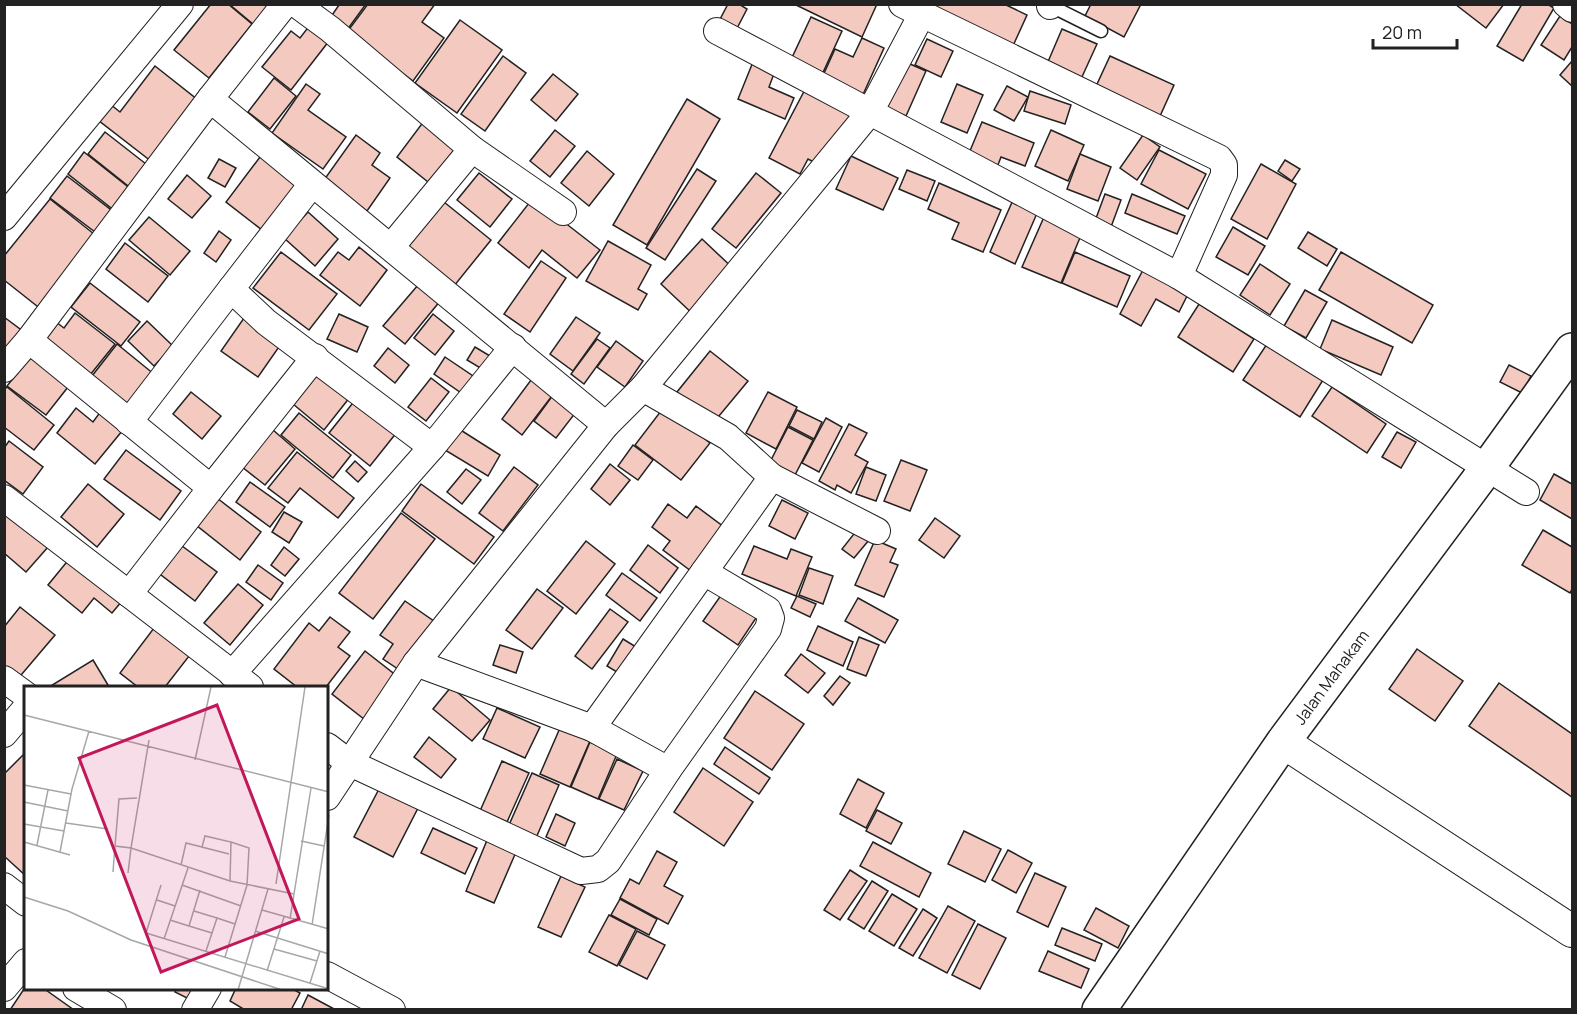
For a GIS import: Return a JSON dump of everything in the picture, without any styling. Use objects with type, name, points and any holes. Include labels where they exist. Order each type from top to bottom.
[{"type":"main road","name":"Jalan Mahakam","points":[[1099,1010],[1283,742],[1572,350]]},
{"type":"street","points":[[4,217],[180,4]]},
{"type":"street","points":[[4,369],[285,4]]},
{"type":"street","points":[[297,4],[472,148],[563,212]]},
{"type":"street","points":[[1566,4],[1572,9]]},
{"type":"street","points":[[328,795],[348,762],[416,663],[606,425],[643,388],[870,112],[912,9],[1219,158],[1224,165],[1224,175],[1179,276]]},
{"type":"street","points":[[717,31],[1179,276],[1526,492]]},
{"type":"street","points":[[210,99],[606,425]]},
{"type":"street","points":[[391,247],[472,148]]},
{"type":"street","points":[[129,422],[312,184]]},
{"type":"street","points":[[231,289],[266,322],[432,447]]},
{"type":"street","points":[[28,340],[211,488]]},
{"type":"street","points":[[4,498],[241,680],[513,347]]},
{"type":"street","points":[[129,594],[315,357]]},
{"type":"street","points":[[643,388],[728,437],[772,477],[877,531]]},
{"type":"street","points":[[592,728],[772,477]]},
{"type":"street","points":[[328,747],[348,762],[581,872],[598,868],[608,861],[668,770],[768,629],[771,618],[768,610],[704,572]]},
{"type":"street","points":[[416,663],[592,728],[668,770]]},
{"type":"street","points":[[4,679],[24,694]]},
{"type":"street","points":[[4,734],[24,710]]},
{"type":"street","points":[[1283,742],[1572,931]]},
{"type":"street","points":[[4,886],[24,901]]},
{"type":"street","points":[[4,988],[24,964]]},
{"type":"street","points":[[328,976],[392,1010]]},
{"type":"street","points":[[79,990],[113,1010]]},
{"type":"street","points":[[195,1010],[207,990]]},
{"type":"lane","points":[[1050,5],[1101,31]]},
{"type":"building","points":[[211,4],[228,4],[252,24],[209,78],[174,50]]},
{"type":"building","points":[[229,4],[269,4],[253,24]]},
{"type":"building","points":[[338,4],[366,4],[347,30],[330,18]]},
{"type":"building","points":[[368,4],[435,4],[422,22],[444,38],[413,81],[347,32]]},
{"type":"building","points":[[728,4],[739,4],[747,9],[734,34],[717,25]]},
{"type":"building","points":[[794,4],[877,4],[862,37]]},
{"type":"building","points":[[931,4],[1004,4],[1027,15],[1012,48]]},
{"type":"building","points":[[1091,4],[1141,4],[1124,37],[1085,16]]},
{"type":"building","points":[[1455,4],[1504,4],[1486,28]]},
{"type":"building","points":[[1522,4],[1547,4],[1554,8],[1523,61],[1497,46]]},
{"type":"building","points":[[1560,16],[1572,24],[1572,47],[1564,60],[1541,45]]},
{"type":"building","points":[[811,17],[842,31],[820,79],[789,64]]},
{"type":"building","points":[[460,20],[502,50],[457,113],[415,83]]},
{"type":"building","points":[[310,25],[329,41],[291,90],[262,67],[291,31],[300,38]]},
{"type":"building","points":[[1062,29],[1097,44],[1081,79],[1047,64]]},
{"type":"building","points":[[862,38],[884,48],[861,99],[821,80],[835,49],[853,57]]},
{"type":"building","points":[[927,39],[953,51],[941,77],[915,65]]},
{"type":"building","points":[[503,56],[526,73],[485,131],[461,114]]},
{"type":"building","points":[[1110,56],[1174,85],[1156,125],[1092,95]]},
{"type":"building","points":[[901,60],[926,71],[906,116],[881,105]]},
{"type":"building","points":[[1572,61],[1572,86],[1560,75]]},
{"type":"building","points":[[753,62],[775,71],[769,87],[794,98],[785,119],[738,99]]},
{"type":"building","points":[[155,66],[203,104],[156,165],[98,120],[110,104],[120,112]]},
{"type":"building","points":[[553,74],[578,94],[556,121],[531,100]]},
{"type":"building","points":[[274,78],[296,96],[270,129],[248,112]]},
{"type":"building","points":[[809,82],[857,107],[825,168],[808,159],[800,174],[769,158]]},
{"type":"building","points":[[306,84],[320,94],[308,110],[346,137],[323,169],[272,133]]},
{"type":"building","points":[[957,84],[983,95],[967,133],[941,122]]},
{"type":"building","points":[[1007,86],[1028,97],[1014,121],[994,110]]},
{"type":"building","points":[[1030,91],[1071,105],[1065,124],[1024,111]]},
{"type":"building","points":[[687,99],[720,119],[647,245],[613,225]]},
{"type":"building","points":[[424,121],[461,150],[433,186],[397,157]]},
{"type":"building","points":[[982,122],[1034,143],[1025,166],[1001,157],[996,170],[967,158]]},
{"type":"building","points":[[555,130],[575,146],[550,177],[530,161]]},
{"type":"building","points":[[1051,130],[1084,145],[1068,181],[1035,166]]},
{"type":"building","points":[[105,132],[155,171],[137,193],[88,154]]},
{"type":"building","points":[[356,135],[380,153],[372,165],[390,178],[367,211],[324,180]]},
{"type":"building","points":[[1143,135],[1160,147],[1137,180],[1120,168]]},
{"type":"building","points":[[1159,150],[1206,174],[1188,209],[1141,184]]},
{"type":"building","points":[[587,151],[614,174],[589,206],[561,183]]},
{"type":"building","points":[[84,152],[137,194],[120,215],[68,174]]},
{"type":"building","points":[[263,153],[308,188],[271,237],[226,202]]},
{"type":"building","points":[[1080,154],[1111,167],[1098,201],[1067,189]]},
{"type":"building","points":[[851,156],[898,178],[883,210],[836,189]]},
{"type":"building","points":[[219,159],[236,168],[225,187],[208,178]]},
{"type":"building","points":[[1285,160],[1300,169],[1292,181],[1278,171]]},
{"type":"building","points":[[1261,164],[1296,184],[1267,239],[1231,219]]},
{"type":"building","points":[[697,169],[716,181],[665,260],[646,248]]},
{"type":"building","points":[[907,170],[935,181],[927,201],[899,189]]},
{"type":"building","points":[[479,173],[512,199],[490,227],[457,200]]},
{"type":"building","points":[[756,173],[781,193],[736,248],[712,229]]},
{"type":"building","points":[[187,175],[211,196],[192,218],[168,199]]},
{"type":"building","points":[[67,176],[119,216],[103,238],[50,198]]},
{"type":"building","points":[[939,183],[1001,210],[983,252],[952,239],[959,223],[928,209]]},
{"type":"building","points":[[1105,194],[1121,200],[1111,227],[1095,221]]},
{"type":"building","points":[[1132,194],[1185,216],[1177,234],[1125,213]]},
{"type":"building","points":[[533,198],[600,250],[577,278],[542,250],[529,268],[498,243]]},
{"type":"building","points":[[50,199],[99,238],[42,310],[4,280],[4,256]]},
{"type":"building","points":[[1013,200],[1038,211],[1015,264],[990,252]]},
{"type":"building","points":[[444,202],[491,240],[454,286],[407,247]]},
{"type":"building","points":[[308,212],[338,239],[315,266],[284,238]]},
{"type":"building","points":[[149,217],[190,251],[170,275],[129,240]]},
{"type":"building","points":[[1044,217],[1082,233],[1061,283],[1022,267]]},
{"type":"building","points":[[1233,227],[1265,246],[1248,275],[1216,257]]},
{"type":"building","points":[[219,231],[231,240],[216,262],[204,253]]},
{"type":"building","points":[[1308,232],[1337,249],[1327,266],[1298,248]]},
{"type":"building","points":[[702,239],[737,272],[696,317],[661,284]]},
{"type":"building","points":[[608,241],[651,265],[638,289],[647,294],[638,310],[586,281]]},
{"type":"building","points":[[125,243],[168,276],[148,302],[106,269]]},
{"type":"building","points":[[359,247],[387,270],[360,306],[320,275],[338,252],[349,260]]},
{"type":"building","points":[[281,252],[337,294],[309,330],[253,288]]},
{"type":"building","points":[[1075,252],[1130,276],[1117,307],[1062,283]]},
{"type":"building","points":[[1341,252],[1433,305],[1412,343],[1319,290]]},
{"type":"building","points":[[541,261],[566,278],[530,332],[504,314]]},
{"type":"building","points":[[1260,264],[1290,284],[1270,315],[1240,295]]},
{"type":"building","points":[[1144,268],[1189,292],[1179,312],[1156,299],[1141,326],[1120,314]]},
{"type":"building","points":[[424,278],[445,295],[405,344],[383,326]]},
{"type":"building","points":[[90,283],[140,322],[121,346],[71,307]]},
{"type":"building","points":[[1305,290],[1327,302],[1306,338],[1284,326]]},
{"type":"building","points":[[1199,304],[1254,339],[1233,372],[1178,337]]},
{"type":"building","points":[[75,313],[115,344],[90,375],[43,339],[56,322],[64,328]]},
{"type":"building","points":[[339,314],[368,327],[357,352],[327,339]]},
{"type":"building","points":[[433,314],[454,331],[435,355],[414,338]]},
{"type":"building","points":[[4,317],[28,335],[4,365]]},
{"type":"building","points":[[576,317],[600,333],[573,371],[550,354]]},
{"type":"building","points":[[244,318],[281,344],[258,377],[221,351]]},
{"type":"building","points":[[1332,320],[1393,347],[1381,375],[1320,349]]},
{"type":"building","points":[[147,321],[173,346],[154,366],[128,341]]},
{"type":"building","points":[[597,339],[610,348],[584,384],[571,374]]},
{"type":"building","points":[[616,341],[643,361],[625,387],[597,367]]},
{"type":"building","points":[[117,344],[160,379],[135,411],[92,376]]},
{"type":"building","points":[[1267,344],[1323,380],[1300,417],[1243,380]]},
{"type":"building","points":[[475,347],[495,359],[487,372],[467,360]]},
{"type":"building","points":[[388,348],[409,365],[395,383],[374,366]]},
{"type":"building","points":[[710,351],[748,381],[714,422],[677,392]]},
{"type":"building","points":[[30,357],[68,387],[46,415],[7,386]]},
{"type":"building","points":[[445,357],[479,380],[467,397],[434,374]]},
{"type":"building","points":[[1509,365],[1531,376],[1522,393],[1500,382]]},
{"type":"building","points":[[319,372],[350,397],[324,430],[293,404]]},
{"type":"building","points":[[534,376],[555,392],[522,435],[502,419]]},
{"type":"building","points":[[431,378],[449,392],[426,421],[408,407]]},
{"type":"building","points":[[7,387],[54,425],[34,450],[4,427],[4,390]]},
{"type":"building","points":[[1332,387],[1386,424],[1367,453],[1312,416]]},
{"type":"building","points":[[191,392],[221,416],[202,439],[173,414]]},
{"type":"building","points":[[768,392],[797,407],[776,449],[746,433]]},
{"type":"building","points":[[553,395],[576,412],[556,438],[534,421]]},
{"type":"building","points":[[356,399],[397,432],[370,466],[329,433]]},
{"type":"building","points":[[104,407],[127,425],[95,464],[57,433],[76,408],[93,422]]},
{"type":"building","points":[[664,407],[710,443],[681,480],[635,445]]},
{"type":"building","points":[[797,410],[822,422],[814,439],[789,426]]},
{"type":"building","points":[[299,413],[351,455],[333,478],[281,435]]},
{"type":"building","points":[[826,418],[842,427],[819,472],[802,463]]},
{"type":"building","points":[[849,424],[867,433],[855,455],[868,462],[851,493],[837,485],[835,490],[819,481]]},
{"type":"building","points":[[788,427],[813,440],[795,475],[770,462]]},
{"type":"building","points":[[459,429],[500,455],[488,476],[445,450]]},
{"type":"building","points":[[273,430],[295,449],[265,485],[242,467]]},
{"type":"building","points":[[1397,432],[1416,442],[1401,468],[1382,457]]},
{"type":"building","points":[[9,441],[43,467],[23,494],[4,480],[4,448]]},
{"type":"building","points":[[633,445],[653,460],[638,480],[618,466]]},
{"type":"building","points":[[126,450],[181,491],[160,520],[104,479]]},
{"type":"building","points":[[297,452],[354,498],[338,518],[300,488],[288,503],[268,488]]},
{"type":"building","points":[[901,460],[927,470],[910,511],[884,501]]},
{"type":"building","points":[[355,461],[367,472],[358,482],[346,471]]},
{"type":"building","points":[[610,464],[630,480],[610,505],[591,489]]},
{"type":"building","points":[[514,467],[538,485],[503,531],[479,513]]},
{"type":"building","points":[[866,467],[886,475],[876,501],[856,494]]},
{"type":"building","points":[[466,469],[481,480],[462,504],[447,492]]},
{"type":"building","points":[[1554,474],[1572,484],[1572,519],[1540,500]]},
{"type":"building","points":[[250,482],[285,507],[270,527],[236,502]]},
{"type":"building","points":[[88,484],[124,514],[97,547],[61,517]]},
{"type":"building","points":[[421,484],[494,537],[474,564],[402,511]]},
{"type":"building","points":[[217,498],[261,532],[240,560],[196,525]]},
{"type":"building","points":[[782,500],[808,513],[795,539],[769,526]]},
{"type":"building","points":[[668,504],[687,518],[696,506],[724,527],[691,571],[663,550],[670,541],[652,527]]},
{"type":"building","points":[[4,510],[48,547],[26,572],[4,553]]},
{"type":"building","points":[[284,512],[302,522],[289,543],[272,532]]},
{"type":"building","points":[[401,513],[435,539],[373,619],[339,593]]},
{"type":"building","points":[[935,518],[960,536],[944,558],[919,540]]},
{"type":"building","points":[[857,530],[869,540],[854,558],[842,549]]},
{"type":"building","points":[[1543,530],[1572,547],[1572,589],[1570,593],[1522,565]]},
{"type":"building","points":[[174,540],[217,572],[195,601],[152,568]]},
{"type":"building","points":[[875,540],[896,549],[890,562],[898,565],[884,597],[855,585]]},
{"type":"building","points":[[586,541],[615,564],[576,614],[547,591]]},
{"type":"building","points":[[648,545],[678,568],[660,593],[630,570]]},
{"type":"building","points":[[754,546],[787,559],[791,549],[812,557],[796,596],[742,574]]},
{"type":"building","points":[[284,547],[299,559],[285,576],[271,565]]},
{"type":"building","points":[[70,558],[122,601],[112,613],[94,598],[82,613],[48,585]]},
{"type":"building","points":[[258,565],[283,583],[271,600],[246,582]]},
{"type":"building","points":[[809,568],[833,576],[823,604],[799,595]]},
{"type":"building","points":[[622,573],[657,598],[640,621],[606,595]]},
{"type":"building","points":[[238,584],[263,605],[230,645],[204,623]]},
{"type":"building","points":[[537,589],[563,608],[532,649],[506,630]]},
{"type":"building","points":[[724,591],[758,615],[738,645],[703,621]]},
{"type":"building","points":[[797,596],[816,604],[810,617],[791,608]]},
{"type":"building","points":[[858,598],[898,620],[885,643],[845,621]]},
{"type":"building","points":[[405,601],[441,626],[407,675],[383,659],[393,644],[380,635]]},
{"type":"building","points":[[20,607],[55,635],[16,681],[4,672],[4,627]]},
{"type":"building","points":[[610,609],[628,622],[592,669],[575,656]]},
{"type":"building","points":[[330,617],[350,632],[338,647],[350,656],[327,686],[296,686],[274,669],[309,623],[319,631]]},
{"type":"building","points":[[157,624],[193,651],[166,686],[137,686],[120,673]]},
{"type":"building","points":[[818,626],[853,642],[843,666],[807,650]]},
{"type":"building","points":[[859,637],[879,645],[866,676],[847,669]]},
{"type":"building","points":[[623,639],[641,650],[625,677],[607,666]]},
{"type":"building","points":[[500,645],[523,652],[516,673],[493,665]]},
{"type":"building","points":[[1417,649],[1463,681],[1435,721],[1389,689]]},
{"type":"building","points":[[365,651],[402,680],[369,723],[332,694]]},
{"type":"building","points":[[801,654],[825,673],[808,693],[785,675]]},
{"type":"building","points":[[93,660],[108,685],[106,686],[51,686]]},
{"type":"building","points":[[840,676],[850,683],[833,705],[824,696]]},
{"type":"building","points":[[1499,683],[1572,734],[1572,797],[1469,726]]},
{"type":"building","points":[[451,687],[490,720],[472,741],[433,709]]},
{"type":"building","points":[[755,691],[804,724],[772,770],[724,738]]},
{"type":"building","points":[[497,708],[540,727],[525,758],[483,739]]},
{"type":"building","points":[[560,728],[590,741],[570,787],[540,774]]},
{"type":"building","points":[[429,737],[456,759],[441,778],[414,757]]},
{"type":"building","points":[[590,742],[617,754],[598,799],[571,787]]},
{"type":"building","points":[[725,747],[770,778],[759,794],[714,764]]},
{"type":"building","points":[[24,754],[24,874],[4,856],[4,774]]},
{"type":"building","points":[[617,759],[643,771],[624,810],[599,799]]},
{"type":"building","points":[[502,761],[529,773],[507,822],[480,811]]},
{"type":"building","points":[[703,768],[753,802],[724,846],[674,812]]},
{"type":"building","points":[[532,773],[559,785],[536,838],[509,825]]},
{"type":"building","points":[[858,779],[884,793],[866,828],[840,814]]},
{"type":"building","points":[[379,789],[418,808],[393,857],[354,837]]},
{"type":"building","points":[[877,810],[902,823],[891,844],[866,831]]},
{"type":"building","points":[[556,814],[575,823],[565,846],[546,837]]},
{"type":"building","points":[[433,828],[477,848],[465,874],[421,853]]},
{"type":"building","points":[[964,831],[1001,849],[985,882],[948,864]]},
{"type":"building","points":[[490,833],[519,845],[494,903],[466,891]]},
{"type":"building","points":[[873,842],[931,873],[919,897],[860,866]]},
{"type":"building","points":[[1008,850],[1032,863],[1016,893],[992,880]]},
{"type":"building","points":[[657,851],[677,862],[664,886],[683,896],[668,924],[620,898],[630,879],[639,884]]},
{"type":"building","points":[[850,870],[867,881],[840,920],[824,910]]},
{"type":"building","points":[[1035,873],[1066,887],[1048,927],[1017,912]]},
{"type":"building","points":[[561,876],[585,887],[561,937],[538,927]]},
{"type":"building","points":[[872,881],[888,891],[864,929],[848,919]]},
{"type":"building","points":[[892,894],[917,909],[894,946],[869,931]]},
{"type":"building","points":[[620,899],[657,919],[649,935],[611,915]]},
{"type":"building","points":[[948,906],[975,921],[947,973],[919,958]]},
{"type":"building","points":[[1096,908],[1129,926],[1118,948],[1084,930]]},
{"type":"building","points":[[923,909],[937,918],[913,956],[899,948]]},
{"type":"building","points":[[609,915],[636,929],[617,966],[589,952]]},
{"type":"building","points":[[978,924],[1006,938],[980,989],[952,975]]},
{"type":"building","points":[[1062,928],[1102,944],[1095,961],[1055,945]]},
{"type":"building","points":[[637,931],[665,945],[647,979],[619,965]]},
{"type":"building","points":[[1048,951],[1089,969],[1081,988],[1039,971]]},
{"type":"building","points":[[24,989],[46,990],[74,1010],[10,1010]]},
{"type":"building","points":[[176,990],[196,990],[191,1000],[175,992]]},
{"type":"building","points":[[235,990],[295,990],[300,993],[291,1010],[245,1010],[230,1001]]},
{"type":"building","points":[[308,995],[336,1010],[301,1010]]}]
